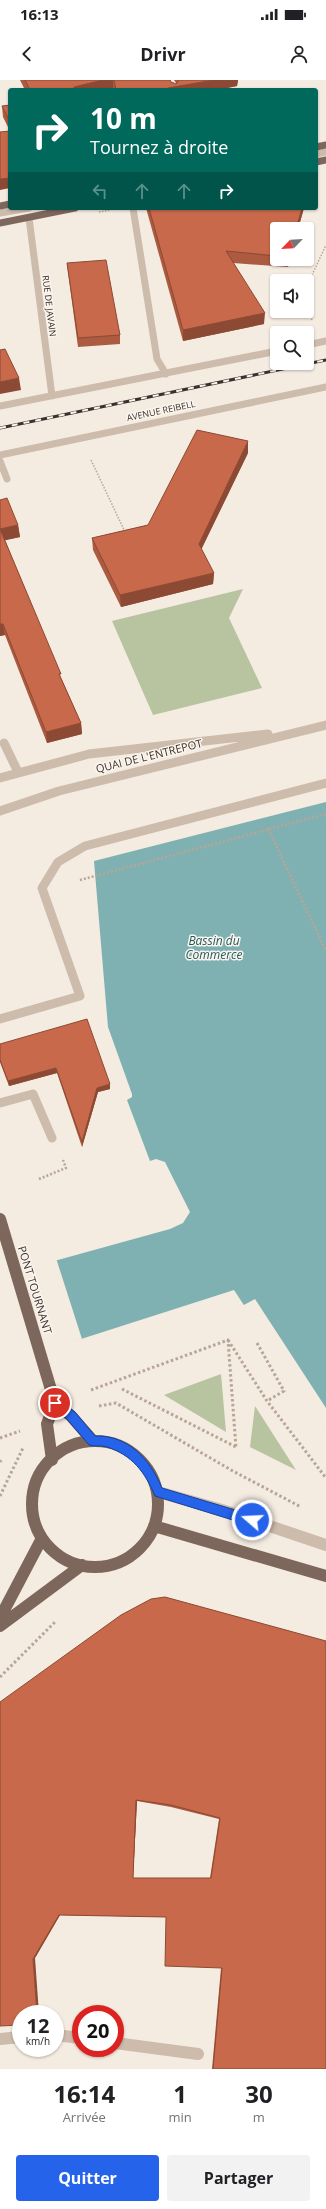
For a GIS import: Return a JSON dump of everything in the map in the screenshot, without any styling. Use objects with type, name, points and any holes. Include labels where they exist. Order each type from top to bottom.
[{"type":"main road","points":[[0,223],[66,210]]},
{"type":"main road","name":"PONT TOURNANT","points":[[0,1219],[55,1403]]},
{"type":"main road","points":[[52,1460],[47,1424],[55,1403],[71,1416],[93,1441]]},
{"type":"main road","points":[[93,1441],[104,1441],[122,1446],[138,1458],[151,1473],[158,1492],[154,1526],[144,1542],[130,1553],[112,1563],[94,1568],[69,1563],[48,1550],[41,1540],[34,1524],[31,1509],[33,1493],[39,1477],[52,1460],[74,1445],[93,1441]]},
{"type":"main road","points":[[154,1526],[326,1576]]},
{"type":"main road","points":[[0,1618],[41,1540]]},
{"type":"main road","points":[[0,1626],[82,1565]]},
{"type":"street","points":[[0,214],[20,210]]},
{"type":"street","points":[[133,210],[157,359],[166,374]]},
{"type":"street","name":"RUE DE JAVAIN","points":[[29,218],[52,396]]},
{"type":"street","points":[[314,344],[326,341]]},
{"type":"street","points":[[0,406],[270,352]]},
{"type":"street","name":"AVENUE REIBELL","points":[[0,455],[326,387]]},
{"type":"street","points":[[0,461],[7,479]]},
{"type":"street","name":"QUAI DE L'ENTREPOT","points":[[0,811],[59,790],[326,725]]},
{"type":"street","name":"QUAI DE L'ENTREPOT","points":[[0,778],[89,754],[306,730]]},
{"type":"street","points":[[4,743],[18,772]]},
{"type":"street","points":[[0,1019],[80,996],[42,888],[58,862],[85,846],[326,783]]},
{"type":"street","points":[[0,1103],[33,1094],[52,1138]]},
{"type":"street","points":[[158,1492],[222,1510],[326,1545]]},
{"type":"street","points":[[0,2039],[12,2038]]},
{"type":"street","points":[[124,2044],[198,2054]]},
{"type":"path","points":[[313,274],[326,245]]},
{"type":"path","points":[[80,438],[126,535]]},
{"type":"path","points":[[42,888],[95,876],[326,814]]},
{"type":"path","points":[[266,824],[326,951]]},
{"type":"path","points":[[39,1179],[63,1170]]},
{"type":"path","points":[[122,1389],[236,1448],[228,1340]]},
{"type":"path","points":[[91,1390],[228,1340]]},
{"type":"path","points":[[228,1340],[267,1401],[326,1478]]},
{"type":"path","points":[[257,1343],[284,1391],[267,1401]]},
{"type":"path","points":[[71,1416],[99,1406],[116,1404],[231,1470],[305,1509]]},
{"type":"path","points":[[0,1496],[22,1449],[30,1439],[47,1424]]},
{"type":"path","points":[[0,1438],[24,1430]]},
{"type":"path","points":[[0,1677],[56,1621]]},
{"type":"green space","points":[[243,589],[229,618],[262,688],[153,715],[112,621]]},
{"type":"green space","points":[[221,1374],[226,1432],[164,1395]]},
{"type":"green space","points":[[255,1406],[296,1470],[250,1447]]},
{"type":"water","name":"Bassin du Commerce","points":[[326,802],[326,1430],[234,1290],[0,1365],[0,1276],[170,1229],[183,1223],[190,1212],[165,1162],[156,1159],[150,1161],[127,1100],[132,1097],[132,1094],[108,1027],[94,861]]},
{"type":"pier","points":[[56,1258],[82,1339],[0,1367],[0,1274]]},
{"type":"pier","points":[[255,1299],[326,1408],[326,1432],[242,1306]]},
{"type":"building","points":[[25,80],[103,80],[74,88],[29,88]]},
{"type":"building","points":[[114,80],[170,80],[176,84],[179,80],[214,80],[168,88],[116,88]]},
{"type":"building","points":[[8,105],[8,118],[2,106]]},
{"type":"building","points":[[8,131],[8,178],[0,179],[0,132]]},
{"type":"building","points":[[150,210],[301,210],[298,222],[270,222],[270,255],[226,251],[265,313],[183,330]]},
{"type":"building","points":[[106,260],[120,335],[78,338],[67,263]]},
{"type":"building","points":[[5,349],[19,378],[0,382],[0,350]]},
{"type":"building","points":[[197,430],[248,441],[199,544],[214,573],[120,595],[92,538],[148,525]]},
{"type":"building","points":[[7,498],[18,525],[0,529],[0,500]]},
{"type":"building","points":[[0,529],[61,674],[59,674],[81,723],[46,732],[3,624],[0,624]]},
{"type":"building","points":[[87,1019],[110,1084],[97,1088],[82,1142],[56,1068],[8,1081],[0,1060],[0,1044]]},
{"type":"building","points":[[165,1597],[326,1641],[326,2069],[213,2069],[222,1968],[165,1966],[166,1917],[59,1915],[33,1959],[36,2005],[12,2005],[12,2025],[0,2026],[0,1702],[121,1615],[151,1599]],"holes":[[[136,1800],[171,1805],[220,1818],[211,1878],[133,1878]]]},
{"type":"railway","points":[[0,428],[326,360]]},
{"type":"route","points":[[55,1403],[71,1416],[93,1441],[104,1441],[122,1446],[138,1458],[151,1473],[158,1492],[252,1520]]}]
